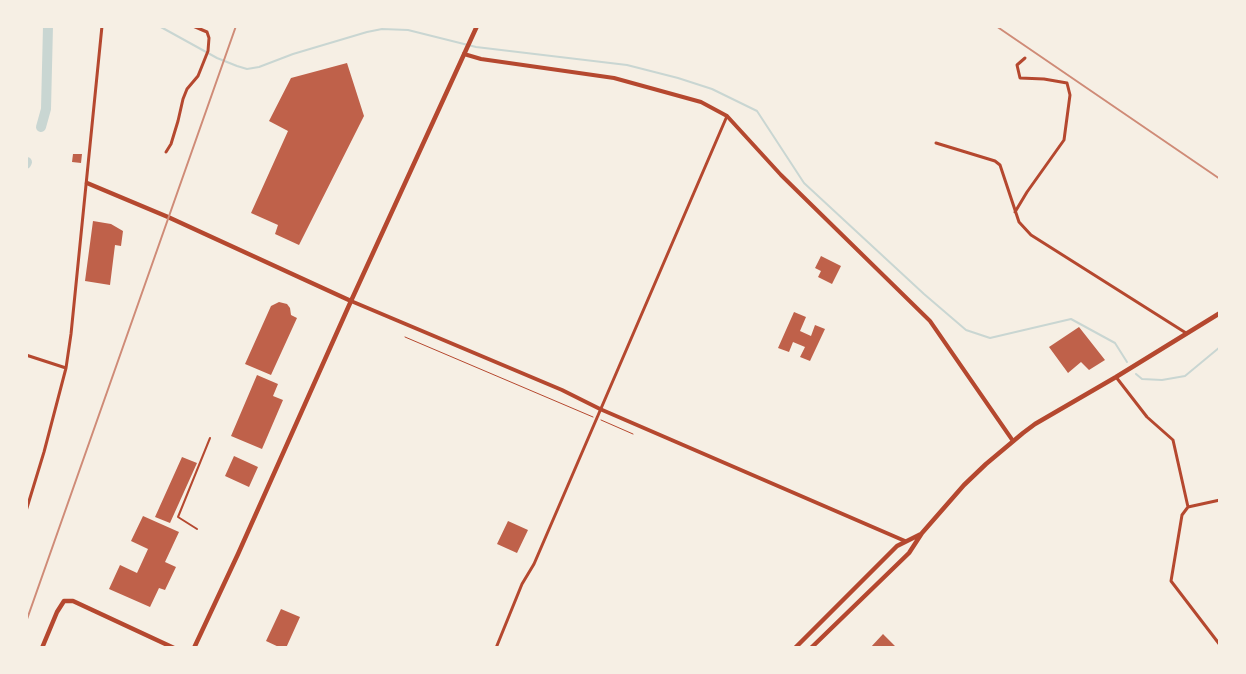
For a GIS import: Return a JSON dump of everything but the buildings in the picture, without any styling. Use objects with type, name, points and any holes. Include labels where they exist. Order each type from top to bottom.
[{"type":"main road","points":[[194,648],[477,26]]},
{"type":"main road","points":[[87,183],[168,216],[352,301]]},
{"type":"main road","points":[[811,648],[912,549],[922,533],[964,485],[1013,441],[1035,424],[1220,313]]},
{"type":"main road","points":[[795,648],[894,549],[922,533]]},
{"type":"main road","points":[[905,541],[912,549]]},
{"type":"main road","points":[[844,599],[852,608]]},
{"type":"main road","points":[[42,648],[57,612],[64,602],[73,601],[174,648]]},
{"type":"street","points":[[26,510],[66,368],[72,334],[102,26]]},
{"type":"street","points":[[166,152],[178,121],[187,89],[198,76],[207,53],[209,38],[207,32],[193,26]]},
{"type":"street","points":[[464,54],[481,59],[614,78],[702,102],[727,116],[781,176],[930,321],[1013,441]]},
{"type":"street","points":[[1015,213],[1027,192],[1064,140],[1070,95],[1068,83],[1020,78],[1017,65],[1025,58]]},
{"type":"street","points":[[496,648],[522,584],[534,564],[727,116]]},
{"type":"street","points":[[936,143],[995,161],[1000,165],[1019,222],[1031,235],[1186,333]]},
{"type":"street","points":[[352,301],[905,541]]},
{"type":"street","points":[[26,355],[66,368]]},
{"type":"street","points":[[1116,377],[1147,417],[1173,440],[1188,507]]},
{"type":"street","points":[[197,529],[178,517],[210,438]]},
{"type":"street","points":[[1220,500],[1188,507],[1182,515],[1171,580],[1220,645]]},
{"type":"path","points":[[405,337],[633,434]]},
{"type":"waterway","points":[[41,127],[46,109],[48,26]]},
{"type":"waterway","points":[[159,26],[217,58],[247,69],[259,67],[293,54],[367,32],[382,29],[408,30],[476,47],[627,65],[712,89],[757,111],[804,183],[924,294],[966,330],[990,338],[1071,319],[1115,343],[1127,362]]},
{"type":"waterway","points":[[1136,374],[1142,379],[1162,380],[1185,376],[1220,347]]},
{"type":"railway","points":[[26,622],[236,26]]},
{"type":"railway","points":[[996,26],[1220,179]]}]
